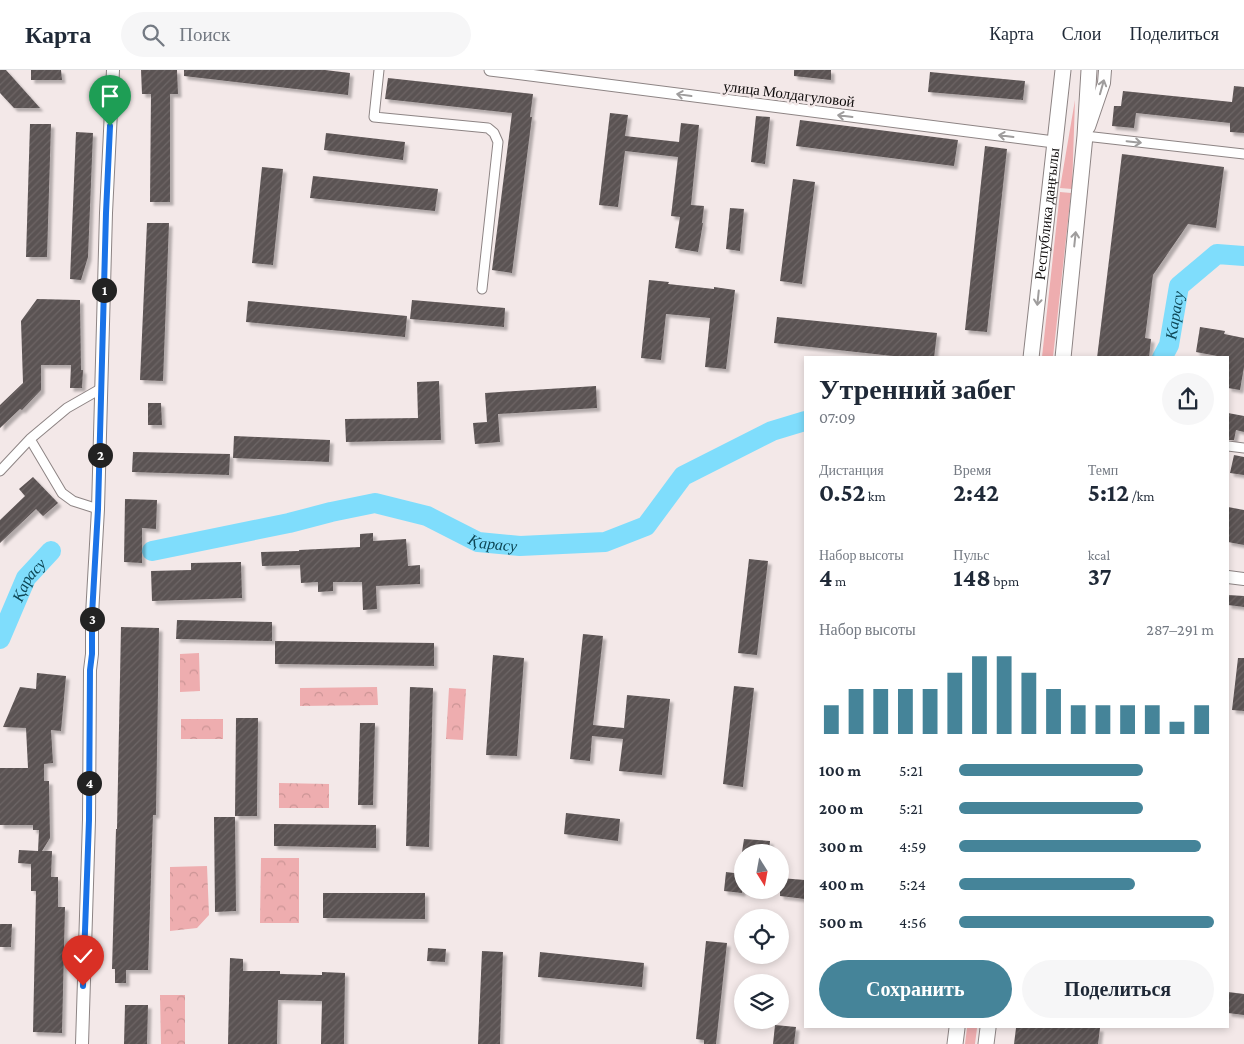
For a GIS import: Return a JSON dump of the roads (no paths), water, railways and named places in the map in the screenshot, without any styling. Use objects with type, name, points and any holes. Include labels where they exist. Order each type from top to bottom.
[{"type":"main road","points":[[82,1044],[89,820],[90,670],[98,509],[106,213],[114,70]]},
{"type":"main road","points":[[1055,70],[1056,135]]},
{"type":"main road","name":"Республика даңғылы","points":[[1031,356],[1063,70]]},
{"type":"main road","name":"Республика даңғылы","points":[[1063,356],[1085,136],[1089,70]]},
{"type":"main road","points":[[1085,136],[1104,83],[1105,70]]},
{"type":"main road","points":[[1229,577],[1244,579]]},
{"type":"main road","points":[[955,1044],[956,1028]]},
{"type":"main road","points":[[986,1044],[988,1028]]},
{"type":"street","points":[[379,70],[374,117],[488,128],[494,133],[498,142],[482,289]]},
{"type":"street","name":"улица Молдагуловой","points":[[490,70],[569,79],[730,102],[1056,135]]},
{"type":"street","points":[[1085,136],[1244,154]]},
{"type":"street","points":[[0,471],[30,439],[66,408],[102,388]]},
{"type":"street","points":[[30,439],[62,493],[73,502],[98,509]]},
{"type":"street","points":[[1229,446],[1244,448]]},
{"type":"waterway","name":"Карасу","points":[[1163,356],[1169,345],[1179,286],[1217,254],[1244,256]]},
{"type":"waterway","name":"Қарасу","points":[[152,551],[375,503],[427,516],[478,542],[520,546],[605,542],[646,526],[683,476],[772,431],[804,421]]},
{"type":"waterway","name":"Қарасу","points":[[0,639],[26,578],[51,551]]}]
